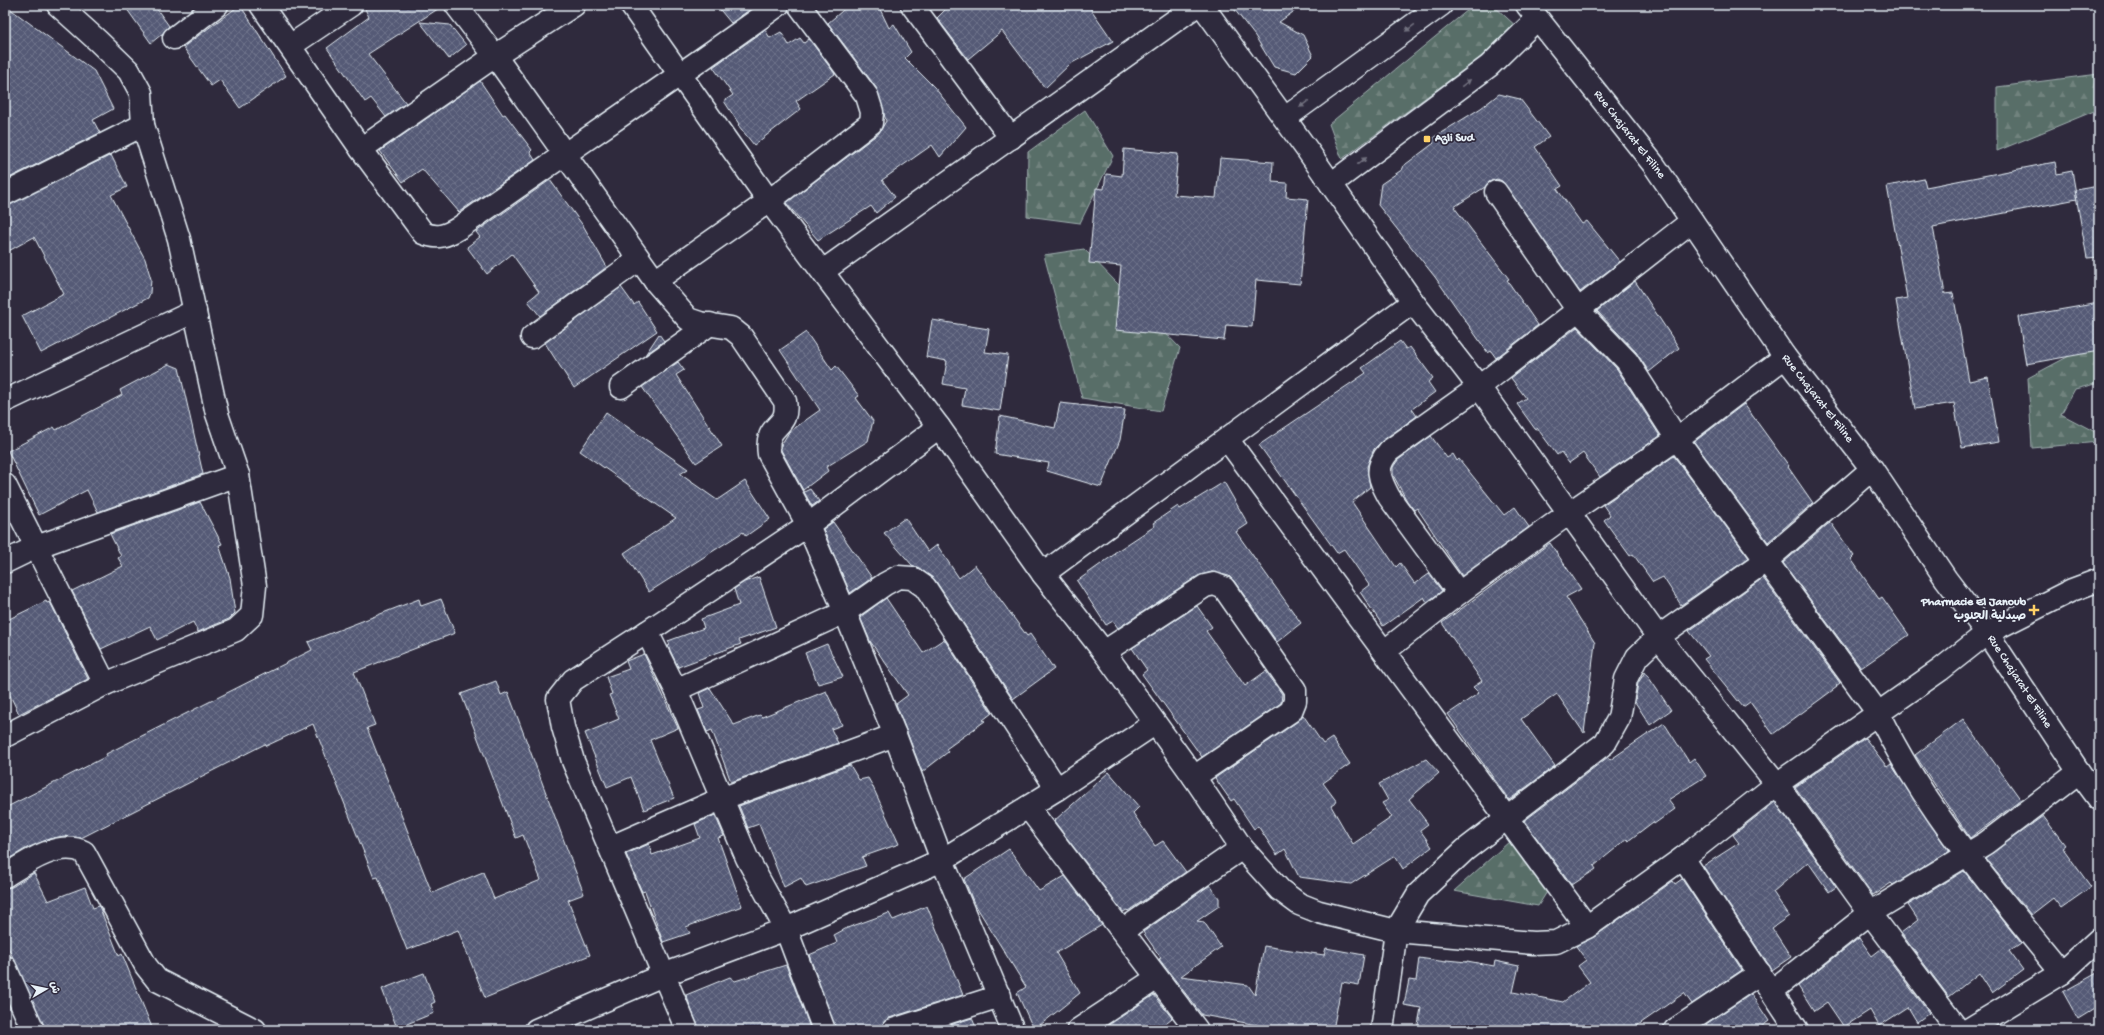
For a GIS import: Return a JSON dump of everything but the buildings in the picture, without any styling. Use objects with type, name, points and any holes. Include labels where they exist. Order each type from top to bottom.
[{"type":"street","points":[[5,736],[105,684],[236,630],[252,615],[255,586],[238,475],[216,414],[196,311],[178,239],[143,125],[141,93],[129,71],[58,5]]},
{"type":"street","points":[[174,38],[217,5]]},
{"type":"street","points":[[261,5],[361,149],[422,233],[434,238],[448,235],[459,228],[564,153],[681,76],[778,5]]},
{"type":"street","points":[[290,46],[352,5]]},
{"type":"street","points":[[456,5],[495,56],[654,281],[688,319],[731,328],[741,336],[785,401],[787,411],[784,420],[770,432],[767,442],[769,454],[808,525],[845,612],[895,736],[942,860],[1013,1030]]},
{"type":"street","points":[[361,149],[495,56],[574,5]]},
{"type":"street","points":[[631,5],[769,201],[939,427],[1043,574],[1104,652],[1154,724],[1194,777],[1242,848],[1280,890],[1299,904],[1319,912],[1396,931],[1533,943],[1556,942],[1587,927],[1683,858],[1777,784],[1940,670],[1987,633],[2072,590],[2099,580]]},
{"type":"street","points":[[654,281],[769,201],[871,123],[872,112],[867,96],[799,5]]},
{"type":"street","points":[[912,5],[1011,138]]},
{"type":"street","points":[[823,271],[1198,5]]},
{"type":"street","points":[[1202,5],[1285,118],[1413,302],[1479,387],[1658,637],[1777,784],[1870,913],[1958,1030]]},
{"type":"street","points":[[1285,118],[1441,5]]},
{"type":"street","points":[[1331,184],[1490,66],[1532,12]]},
{"type":"street","name":"Rue Chajarat El Filine","points":[[1532,12],[1654,165],[1785,357],[1872,469],[1946,579],[1987,633],[2079,772],[2099,799]]},
{"type":"street","points":[[5,194],[143,125]]},
{"type":"street","points":[[1496,192],[1577,309],[1627,361],[1677,439],[1878,713],[1896,752],[1966,854],[2062,973]]},
{"type":"street","points":[[1459,593],[1389,497],[1381,482],[1378,469],[1382,458],[1389,451],[1479,387],[1577,309],[1692,221]]},
{"type":"street","points":[[532,337],[638,260]]},
{"type":"street","points":[[1043,574],[1413,302]]},
{"type":"street","points":[[5,401],[196,311]]},
{"type":"street","points":[[621,386],[710,324]]},
{"type":"street","points":[[1385,651],[1459,593],[1569,513],[1677,439],[1785,357]]},
{"type":"street","points":[[687,1030],[611,847],[573,761],[563,727],[558,699],[573,680],[648,632],[808,525],[939,427]]},
{"type":"street","points":[[1228,439],[1507,816],[1587,927]]},
{"type":"street","points":[[1382,1030],[1396,931],[1418,894],[1465,850],[1507,816],[1605,743],[1619,718],[1626,679],[1638,657],[1658,637],[1767,560],[1872,469]]},
{"type":"street","points":[[5,562],[36,547],[238,475]]},
{"type":"street","points":[[5,485],[105,684]]},
{"type":"street","points":[[676,690],[845,612],[885,584],[898,577],[912,578],[925,587],[1058,789]]},
{"type":"street","points":[[1104,652],[1205,586],[1214,584],[1224,588],[1295,690],[1295,701],[1291,711],[1194,777]]},
{"type":"street","points":[[648,632],[676,690],[747,858],[786,929],[824,1030]]},
{"type":"street","points":[[536,1030],[663,975],[786,929],[942,860],[1058,789],[1154,724]]},
{"type":"street","points":[[611,847],[721,799],[895,736]]},
{"type":"street","points":[[1772,992],[1870,913],[1986,843],[2079,772]]},
{"type":"street","points":[[1028,808],[1197,1030]]},
{"type":"street","points":[[5,876],[28,862],[53,851],[75,848],[84,852],[146,966],[157,980],[219,1022],[255,1030]]},
{"type":"street","points":[[1122,931],[1242,848]]},
{"type":"street","points":[[1683,858],[1797,1030]]},
{"type":"street","points":[[1968,1030],[2062,973],[2099,939]]},
{"type":"street","points":[[5,967],[34,1030]]},
{"type":"street","points":[[1675,1030],[1760,973]]},
{"type":"street","points":[[1078,1030],[1157,978]]},
{"type":"street","points":[[893,1030],[1000,996]]},
{"type":"green space","points":[[1474,5],[1493,5],[1519,29],[1342,159],[1329,124]]},
{"type":"green space","points":[[2094,5],[2099,5],[2099,51]]},
{"type":"green space","points":[[2099,74],[2099,109],[1997,151],[1997,87]]},
{"type":"green space","points":[[1085,110],[1113,156],[1080,223],[1027,216],[1028,152]]},
{"type":"green space","points":[[1084,249],[1180,348],[1161,411],[1082,398],[1044,255]]},
{"type":"green space","points":[[2099,340],[2099,383],[2075,389],[2061,414],[2099,434],[2099,442],[2032,448],[2028,378]]},
{"type":"green space","points":[[1510,841],[1550,887],[1538,906],[1454,891]]},
{"type":"place","name":"Azli Sud","points":[[1427,139]]},
{"type":"place","name":"Pharmacie El Janoub صيدلية الجنوب","points":[[2034,610]]}]
